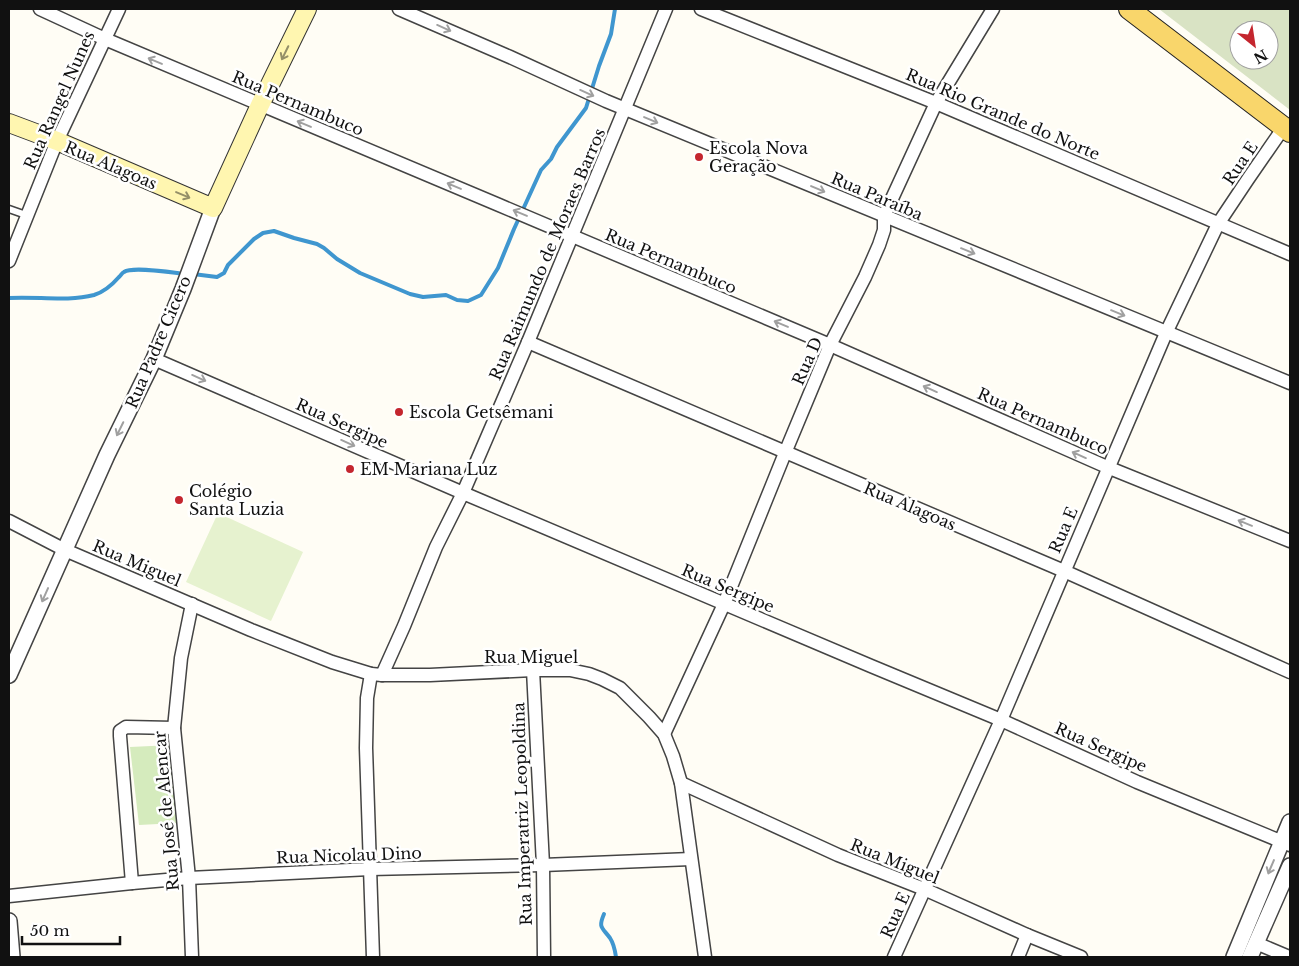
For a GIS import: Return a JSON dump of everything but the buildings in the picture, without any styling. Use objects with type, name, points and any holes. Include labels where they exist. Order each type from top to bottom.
[{"type":"main road","name":"Rua Padre Cicero","points":[[213,208],[306,9]]},
{"type":"main road","points":[[1129,9],[1287,130]]},
{"type":"main road","name":"Rua Alagoas","points":[[9,123],[57,141],[213,208]]},
{"type":"street","name":"Rua Pernambuco","points":[[40,9],[260,105],[500,204],[830,345],[1107,467],[1290,541]]},
{"type":"street","name":"Rua Rangel Nunes","points":[[9,261],[57,141],[119,9]]},
{"type":"street","name":"Rua Paraíba","points":[[399,9],[625,109],[1290,383]]},
{"type":"street","name":"Rua Raimundo de Moraes Barros","points":[[373,957],[366,748],[367,698],[376,674],[404,626],[436,547],[462,493],[528,342],[666,9]]},
{"type":"street","name":"Rua Rio Grande do Norte","points":[[701,9],[936,103],[1290,254]]},
{"type":"street","name":"Rua D","points":[[664,734],[724,604],[830,345],[865,277],[879,245],[884,230],[884,216],[936,103],[993,9]]},
{"type":"street","name":"Rua E","points":[[894,957],[1001,720],[1107,467],[1166,333],[1218,224],[1248,178],[1287,130]]},
{"type":"street","name":"Rua Padre Cicero","points":[[9,675],[107,455],[154,359],[183,289],[213,208]]},
{"type":"street","name":"Rua Alagoas","points":[[528,342],[1064,571],[1290,672]]},
{"type":"street","name":"Rua Sergipe","points":[[154,359],[462,493],[1001,720],[1137,782],[1286,844]]},
{"type":"street","name":"Rua Miguel","points":[[9,521],[65,550],[251,630],[332,662],[376,674],[430,676],[533,670],[570,670],[602,679],[620,688],[664,734],[674,756],[681,782],[838,856],[924,889],[1081,957]]},
{"type":"street","name":"Rua José de Alencar","points":[[192,604],[181,658],[174,728],[189,878],[192,957]]},
{"type":"street","name":"Rua Imperatriz Leopoldina","points":[[533,670],[542,865],[544,957]]},
{"type":"street","points":[[132,882],[120,731],[126,727],[174,728]]},
{"type":"street","points":[[681,782],[708,956]]},
{"type":"street","points":[[1234,957],[1286,844],[1290,822]]},
{"type":"street","name":"Rua Nicolau Dino","points":[[9,896],[132,882],[189,878],[370,869],[692,859]]},
{"type":"street","points":[[1250,957],[1290,866]]},
{"type":"street","points":[[9,921],[12,957]]},
{"type":"street","points":[[1018,957],[1027,935]]},
{"type":"street","points":[[1256,942],[1289,957]]},
{"type":"lane","points":[[9,209],[26,216]]},
{"type":"green space","points":[[1159,9],[1290,9],[1290,110],[1238,70],[1279,70],[1279,20],[1229,20],[1229,63]]},
{"type":"green space","points":[[218,513],[303,552],[271,621],[186,582]]},
{"type":"green space","points":[[173,745],[177,823],[139,825],[130,747]]},
{"type":"waterway","points":[[193,274],[217,277],[224,273],[228,265],[254,239],[263,233],[274,231],[317,244],[360,273],[410,294],[423,297],[446,295],[457,300],[468,301],[481,295],[498,268],[541,170],[551,159],[557,147],[586,108],[611,34],[615,9]]},
{"type":"waterway","points":[[9,298],[73,298],[94,295],[108,288],[123,273],[129,270],[186,274]]},
{"type":"waterway","points":[[604,914],[601,925],[610,938],[616,957]]},
{"type":"place","name":"Escola Nova Geração","points":[[699,157]]},
{"type":"place","name":"Escola Getsêmani","points":[[399,412]]},
{"type":"place","name":"EM Mariana Luz","points":[[350,469]]},
{"type":"place","name":"Colégio Santa Luzia","points":[[179,500]]}]
